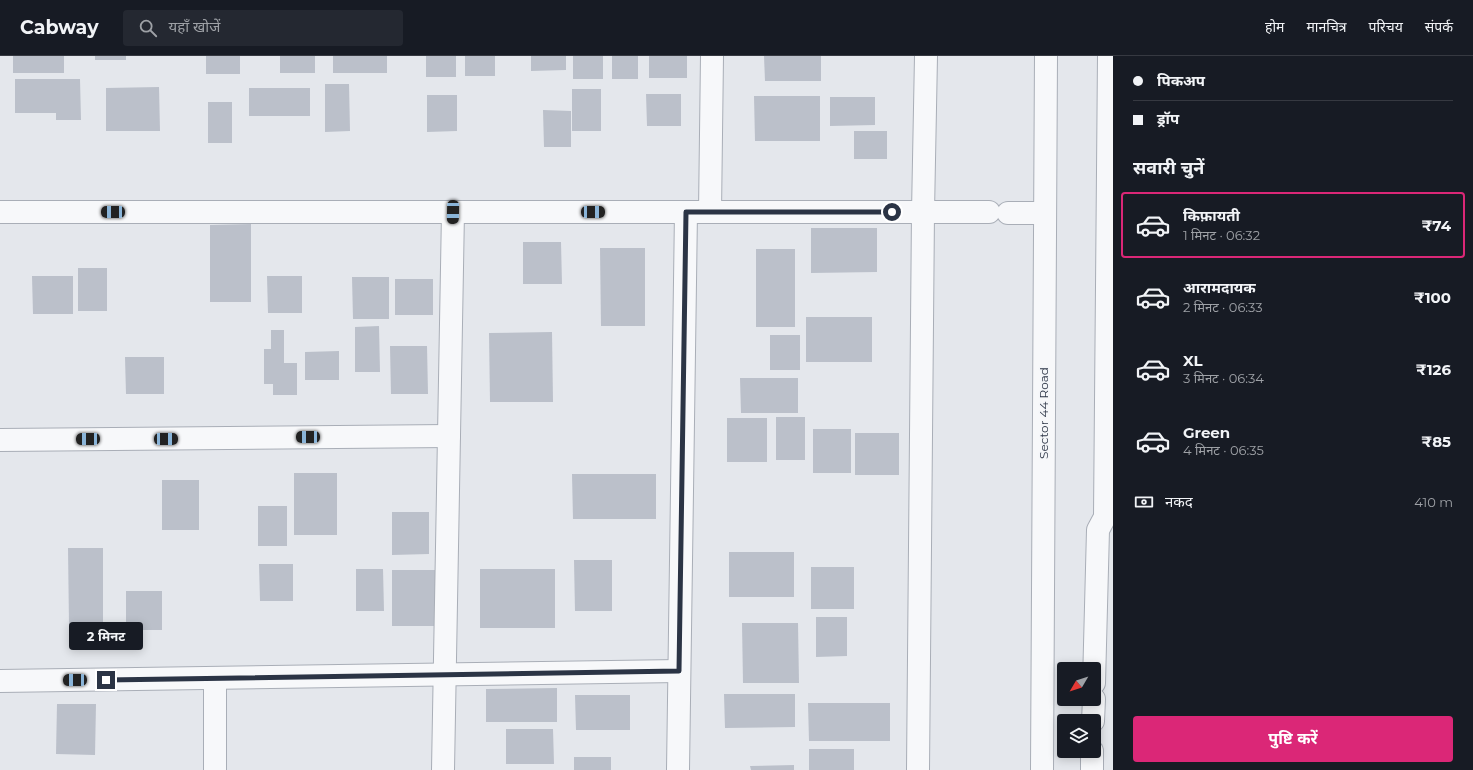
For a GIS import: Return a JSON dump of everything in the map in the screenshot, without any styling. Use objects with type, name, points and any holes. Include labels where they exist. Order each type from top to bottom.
[{"type":"street","points":[[710,212],[712,56]]},
{"type":"street","points":[[918,770],[923,212],[926,56]]},
{"type":"street","name":"Sector 44 Road","points":[[1042,770],[1046,56]]},
{"type":"street","points":[[1095,662],[1098,530],[1109,514],[1109,56]]},
{"type":"street","points":[[0,212],[1045,213]]},
{"type":"street","points":[[443,770],[453,212]]},
{"type":"street","points":[[678,770],[686,212]]},
{"type":"street","points":[[0,440],[449,436]]},
{"type":"street","points":[[0,681],[679,671]]},
{"type":"street","points":[[215,678],[215,770]]},
{"type":"street","points":[[1092,758],[1092,770]]},
{"type":"building","points":[[13,56],[64,56],[64,73],[13,73]]},
{"type":"building","points":[[95,56],[126,56],[126,60],[95,60]]},
{"type":"building","points":[[206,56],[240,56],[240,74],[206,74]]},
{"type":"building","points":[[280,56],[315,56],[315,73],[280,73]]},
{"type":"building","points":[[333,56],[387,56],[387,73],[333,73]]},
{"type":"building","points":[[426,56],[456,56],[456,77],[426,77]]},
{"type":"building","points":[[465,56],[495,56],[495,76],[465,76]]},
{"type":"building","points":[[531,56],[566,56],[566,70],[531,71]]},
{"type":"building","points":[[573,56],[603,56],[603,79],[573,79]]},
{"type":"building","points":[[612,56],[638,56],[638,79],[612,79]]},
{"type":"building","points":[[649,56],[687,56],[687,78],[649,78]]},
{"type":"building","points":[[764,56],[821,56],[821,81],[765,81]]},
{"type":"building","points":[[15,79],[80,79],[81,120],[56,120],[56,113],[15,113]]},
{"type":"building","points":[[325,84],[349,84],[350,131],[325,132]]},
{"type":"building","points":[[159,87],[160,131],[106,131],[106,88]]},
{"type":"building","points":[[249,88],[310,88],[310,116],[249,116]]},
{"type":"building","points":[[572,89],[601,89],[601,131],[572,131]]},
{"type":"building","points":[[646,94],[681,94],[681,126],[647,126]]},
{"type":"building","points":[[427,95],[457,95],[457,131],[427,132]]},
{"type":"building","points":[[754,96],[820,96],[820,141],[755,141]]},
{"type":"building","points":[[830,97],[875,97],[875,125],[830,126]]},
{"type":"building","points":[[208,102],[232,102],[232,143],[208,143]]},
{"type":"building","points":[[543,110],[571,111],[571,147],[544,147]]},
{"type":"building","points":[[854,131],[887,131],[887,159],[854,159]]},
{"type":"building","points":[[251,224],[251,302],[210,302],[210,225]]},
{"type":"building","points":[[811,228],[877,228],[877,272],[811,273]]},
{"type":"building","points":[[523,242],[561,242],[562,284],[523,284]]},
{"type":"building","points":[[600,248],[645,248],[645,326],[601,326]]},
{"type":"building","points":[[756,249],[795,249],[795,327],[756,327]]},
{"type":"building","points":[[78,268],[107,268],[107,311],[78,311]]},
{"type":"building","points":[[32,276],[73,276],[73,314],[33,314]]},
{"type":"building","points":[[267,276],[302,276],[302,313],[268,313]]},
{"type":"building","points":[[352,277],[389,277],[389,319],[353,319]]},
{"type":"building","points":[[395,279],[433,279],[433,315],[395,315]]},
{"type":"building","points":[[806,317],[872,317],[872,362],[806,362]]},
{"type":"building","points":[[379,326],[380,372],[355,372],[355,327]]},
{"type":"building","points":[[271,330],[284,330],[284,363],[297,363],[297,395],[273,395],[273,384],[264,384],[264,349],[271,349]]},
{"type":"building","points":[[552,332],[553,402],[490,402],[489,333]]},
{"type":"building","points":[[770,335],[800,335],[800,370],[770,370]]},
{"type":"building","points":[[390,346],[427,346],[428,394],[391,394]]},
{"type":"building","points":[[339,351],[339,380],[305,380],[305,352]]},
{"type":"building","points":[[125,357],[164,357],[164,394],[126,394]]},
{"type":"building","points":[[740,378],[798,378],[798,413],[741,413]]},
{"type":"building","points":[[776,417],[805,417],[805,460],[776,460]]},
{"type":"building","points":[[727,418],[767,418],[767,462],[727,462]]},
{"type":"building","points":[[813,429],[851,429],[851,473],[813,473]]},
{"type":"building","points":[[855,433],[899,433],[899,475],[855,475]]},
{"type":"building","points":[[294,473],[337,473],[337,535],[294,535]]},
{"type":"building","points":[[572,474],[656,474],[656,519],[573,519]]},
{"type":"building","points":[[162,480],[199,480],[199,530],[162,530]]},
{"type":"building","points":[[258,506],[287,506],[287,546],[258,546]]},
{"type":"building","points":[[392,512],[429,512],[429,554],[392,555]]},
{"type":"building","points":[[68,548],[103,548],[103,625],[69,625]]},
{"type":"building","points":[[729,552],[794,552],[794,597],[729,597]]},
{"type":"building","points":[[574,560],[612,560],[612,611],[575,611]]},
{"type":"building","points":[[259,564],[293,564],[293,601],[260,601]]},
{"type":"building","points":[[811,567],[854,567],[854,609],[811,609]]},
{"type":"building","points":[[356,569],[383,569],[384,611],[356,611]]},
{"type":"building","points":[[480,569],[555,569],[555,628],[480,628]]},
{"type":"building","points":[[392,570],[439,570],[439,626],[392,626]]},
{"type":"building","points":[[126,591],[162,591],[162,630],[126,630]]},
{"type":"building","points":[[816,617],[847,617],[847,656],[816,657]]},
{"type":"building","points":[[742,623],[798,623],[799,683],[743,683]]},
{"type":"building","points":[[557,688],[557,722],[486,722],[486,689]]},
{"type":"building","points":[[724,694],[795,694],[795,727],[725,728]]},
{"type":"building","points":[[575,695],[630,695],[630,730],[576,730]]},
{"type":"building","points":[[808,703],[890,703],[890,741],[809,741]]},
{"type":"building","points":[[57,704],[96,704],[95,755],[56,754]]},
{"type":"building","points":[[506,729],[553,729],[554,764],[506,764]]},
{"type":"building","points":[[809,749],[854,749],[854,770],[809,770]]},
{"type":"building","points":[[574,757],[611,757],[611,770],[574,770]]},
{"type":"building","points":[[794,765],[794,770],[751,770],[750,766]]},
{"type":"route","points":[[106,680],[679,671],[686,212],[892,212]]}]
